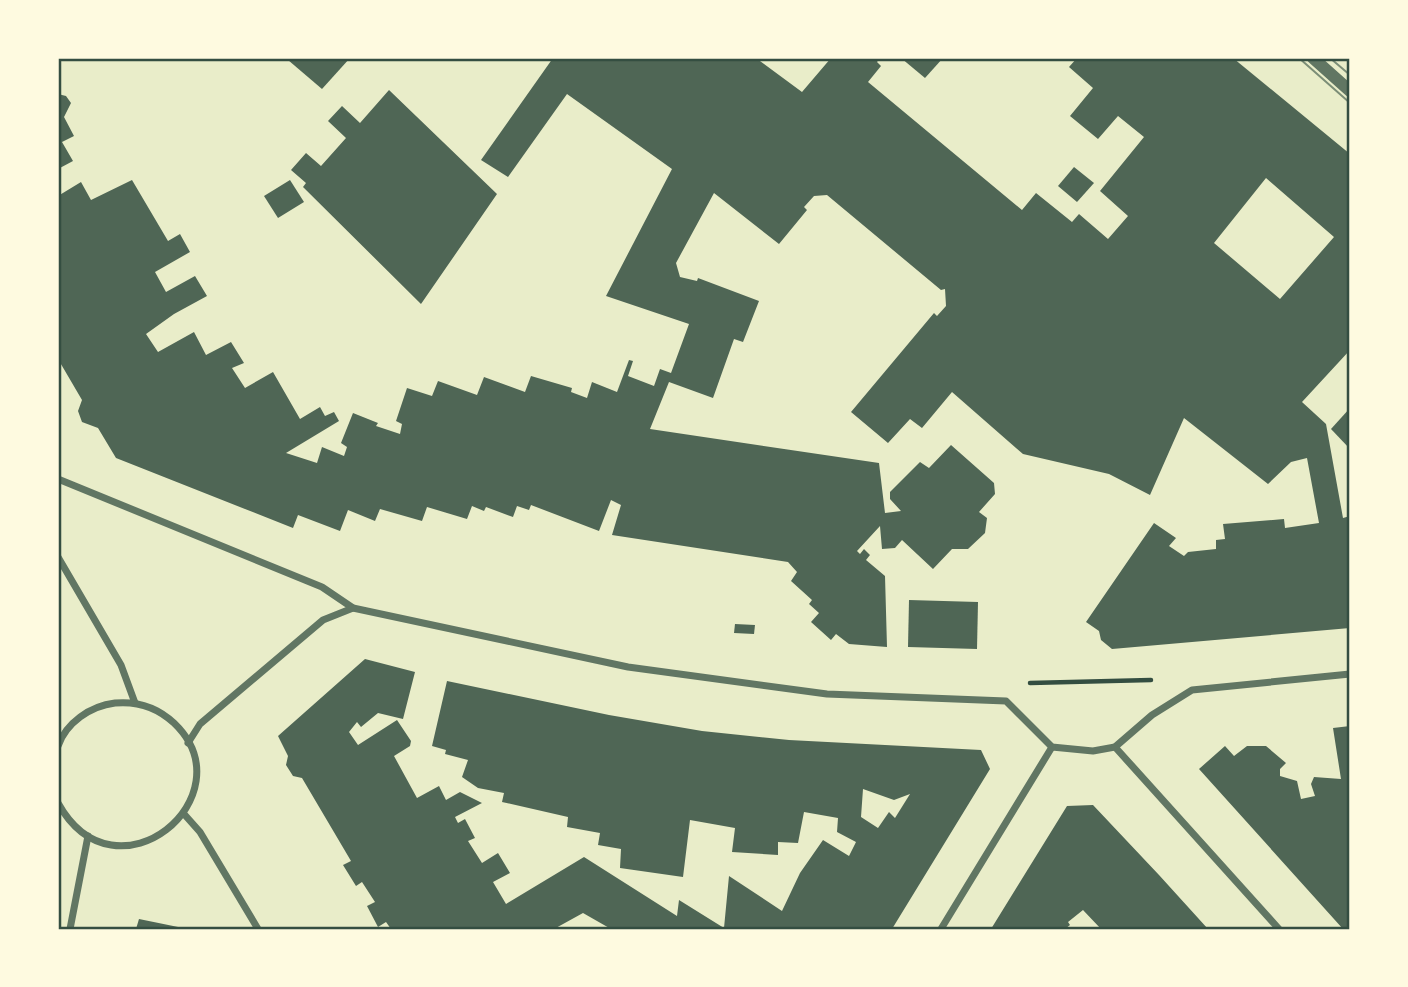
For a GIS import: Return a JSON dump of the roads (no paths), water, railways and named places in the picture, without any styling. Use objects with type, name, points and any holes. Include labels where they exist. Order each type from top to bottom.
[{"type":"street","points":[[1313,58],[1350,91]]},
{"type":"street","points":[[58,479],[322,587],[353,608],[641,669],[827,694],[1006,701],[1052,747],[1093,751],[1115,747],[1152,715],[1192,690],[1350,674]]},
{"type":"street","points":[[58,557],[121,665],[135,703]]},
{"type":"street","points":[[188,743],[200,724],[323,620],[353,608]]},
{"type":"street","points":[[58,746],[67,730],[86,713],[110,704],[135,703],[166,717],[188,743],[194,758],[195,778],[192,796],[184,814],[172,828],[139,844],[121,846],[88,836],[70,821],[58,803]]},
{"type":"street","points":[[941,929],[1052,747]]},
{"type":"street","points":[[1115,747],[1279,929]]},
{"type":"street","points":[[184,814],[200,832],[258,929]]},
{"type":"street","points":[[70,929],[88,836]]},
{"type":"tram line","points":[[1299,58],[1350,103]]},
{"type":"tram line","points":[[1330,58],[1350,75]]}]
